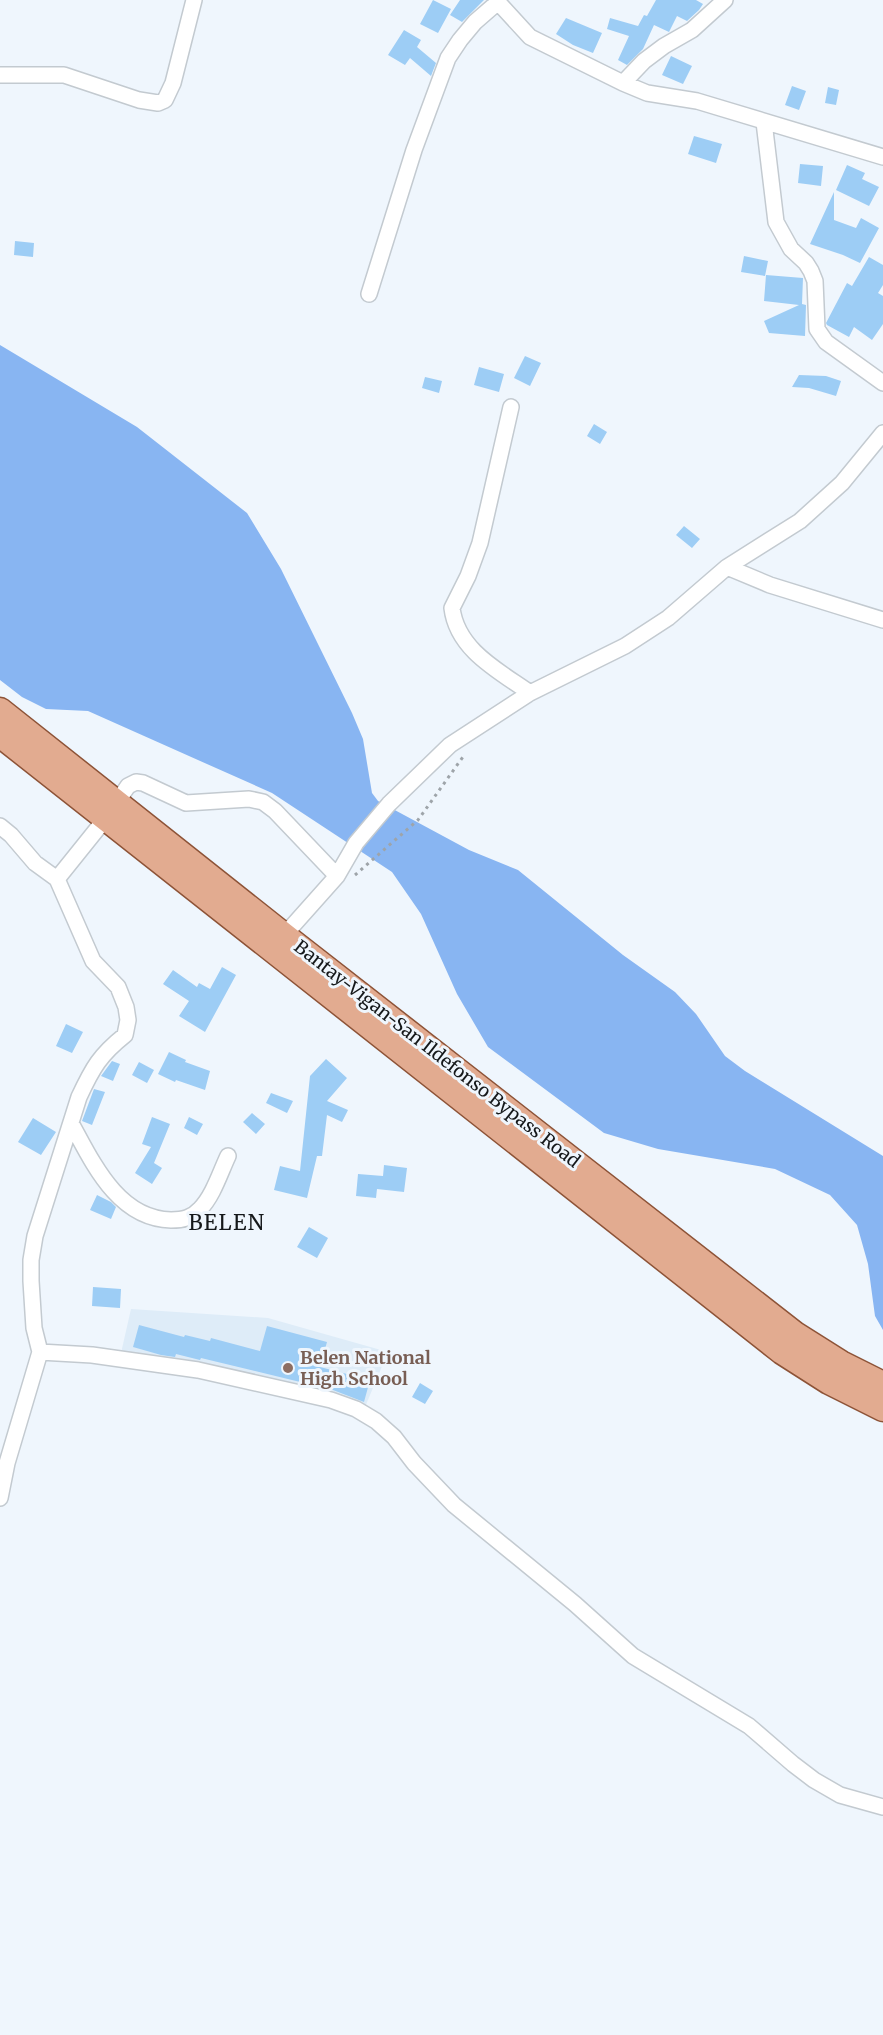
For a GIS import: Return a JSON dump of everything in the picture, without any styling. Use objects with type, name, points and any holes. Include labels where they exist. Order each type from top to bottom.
[{"type":"main road","name":"Bantay-Vigan-San Ildefonso Bypass Road","points":[[0,710],[111,810],[278,942],[782,1352],[829,1382],[883,1409]]},
{"type":"main road","name":"Bantay-Vigan-San Ildefonso Bypass Road","points":[[0,735],[111,810]]},
{"type":"main road","name":"Bantay-Vigan-San Ildefonso Bypass Road","points":[[278,942],[795,1334],[841,1363],[883,1384]]},
{"type":"street","points":[[0,75],[64,75],[139,99],[158,102],[165,100],[173,83],[194,0]]},
{"type":"street","points":[[623,83],[644,61],[692,30],[725,0]]},
{"type":"street","points":[[369,294],[414,150],[448,58],[474,22],[497,1],[530,37],[647,93],[697,101],[883,157]]},
{"type":"street","points":[[764,122],[776,222],[791,249],[806,263],[815,281],[817,329],[826,342],[883,383]]},
{"type":"street","points":[[512,407],[480,543],[468,576],[452,608],[459,632],[474,653],[530,693]]},
{"type":"street","points":[[278,942],[337,876],[356,843],[388,804],[450,745],[530,693],[625,646],[659,624],[728,567],[801,521],[842,483],[883,433]]},
{"type":"street","points":[[728,567],[770,585],[883,620]]},
{"type":"street","points":[[57,879],[128,786],[136,782],[143,783],[186,804],[249,799],[263,802],[275,811],[337,876]]},
{"type":"street","points":[[0,826],[11,835],[35,863],[57,879],[93,961],[117,987],[126,1007],[128,1020],[125,1035],[104,1052],[88,1078],[42,1208],[31,1260],[34,1328],[40,1352],[7,1463],[0,1498]]},
{"type":"street","points":[[71,1123],[97,1170],[117,1196],[130,1207],[150,1217],[182,1220],[193,1215],[207,1200],[228,1156]]},
{"type":"street","points":[[40,1352],[113,1358],[198,1370],[356,1409],[376,1421],[394,1437],[414,1463],[454,1505],[575,1604],[633,1656],[749,1726],[793,1764],[840,1795],[883,1807]]},
{"type":"path","points":[[370,863],[418,820],[471,746]]},
{"type":"shaded area","name":"Belen National High School","points":[[131,1309],[268,1318],[388,1352],[365,1407],[121,1353]]},
{"type":"water","points":[[0,345],[137,427],[247,513],[281,569],[352,713],[363,739],[372,793],[378,801],[469,850],[518,870],[623,955],[675,992],[696,1014],[725,1056],[745,1071],[883,1156],[883,1330],[875,1316],[868,1264],[857,1225],[830,1195],[775,1169],[658,1149],[604,1133],[488,1047],[457,994],[421,914],[392,872],[272,793],[88,711],[46,709],[22,697],[0,680]]},
{"type":"building","points":[[433,0],[451,9],[438,33],[420,24]]},
{"type":"building","points":[[460,0],[484,0],[462,22],[450,15]]},
{"type":"building","points":[[656,0],[696,0],[703,4],[687,21],[677,16],[669,32],[654,25],[643,49],[627,65],[618,60],[629,36],[607,29],[610,18],[638,26]]},
{"type":"building","points":[[566,18],[602,33],[593,53],[573,45],[556,34]]},
{"type":"building","points":[[404,30],[421,40],[417,47],[436,63],[431,76],[410,58],[405,65],[388,55]]},
{"type":"building","points":[[671,56],[692,66],[683,84],[662,75]]},
{"type":"building","points":[[792,86],[806,91],[799,110],[785,105]]},
{"type":"building","points":[[828,87],[839,90],[836,105],[825,103]]},
{"type":"building","points":[[694,136],[722,144],[716,163],[688,154]]},
{"type":"building","points":[[800,164],[823,166],[821,186],[798,183]]},
{"type":"building","points":[[847,165],[865,173],[862,179],[879,187],[869,206],[836,190]]},
{"type":"building","points":[[834,192],[834,220],[856,228],[861,218],[879,228],[860,263],[810,244]]},
{"type":"building","points":[[15,241],[34,243],[33,257],[14,255]]},
{"type":"building","points":[[744,256],[768,261],[765,276],[741,272]]},
{"type":"building","points":[[869,257],[883,265],[883,285],[878,293],[883,296],[883,324],[872,340],[854,327],[849,337],[826,323],[847,283],[852,286]]},
{"type":"building","points":[[766,275],[803,278],[802,304],[806,305],[805,336],[769,333],[764,321],[799,305],[764,301]]},
{"type":"building","points":[[525,356],[541,363],[530,386],[514,378]]},
{"type":"building","points":[[479,367],[504,374],[499,392],[474,385]]},
{"type":"building","points":[[799,375],[826,376],[841,381],[836,396],[809,388],[792,387]]},
{"type":"building","points":[[425,377],[442,381],[439,393],[422,388]]},
{"type":"building","points":[[594,424],[607,432],[600,444],[587,436]]},
{"type":"building","points":[[684,526],[700,539],[692,548],[676,535]]},
{"type":"building","points":[[222,967],[236,975],[205,1032],[179,1016],[189,1001],[163,984],[173,970],[197,987],[199,983],[210,989]]},
{"type":"building","points":[[66,1024],[83,1032],[72,1053],[56,1046]]},
{"type":"building","points":[[169,1052],[186,1060],[185,1062],[210,1071],[205,1090],[176,1080],[175,1082],[158,1074]]},
{"type":"building","points":[[326,1059],[347,1078],[327,1101],[348,1110],[342,1122],[327,1115],[322,1156],[317,1156],[307,1198],[274,1190],[280,1166],[300,1171],[310,1076]]},
{"type":"building","points":[[112,1061],[120,1064],[113,1081],[101,1076]]},
{"type":"building","points":[[139,1062],[154,1070],[147,1083],[132,1075]]},
{"type":"building","points":[[94,1089],[105,1092],[92,1125],[82,1121]]},
{"type":"building","points":[[271,1093],[293,1101],[287,1113],[266,1103]]},
{"type":"building","points":[[252,1113],[265,1124],[256,1134],[243,1122]]},
{"type":"building","points":[[152,1117],[170,1124],[154,1163],[162,1168],[152,1184],[135,1173],[151,1147],[142,1144]]},
{"type":"building","points":[[189,1117],[203,1124],[197,1135],[184,1128]]},
{"type":"building","points":[[33,1118],[56,1132],[41,1155],[18,1142]]},
{"type":"building","points":[[384,1165],[407,1168],[404,1192],[377,1189],[376,1198],[356,1196],[358,1174],[383,1176]]},
{"type":"building","points":[[97,1195],[116,1207],[111,1219],[90,1210]]},
{"type":"building","points":[[309,1227],[328,1238],[317,1258],[297,1247]]},
{"type":"building","points":[[93,1287],[121,1289],[120,1308],[92,1306]]},
{"type":"building","points":[[139,1325],[184,1337],[185,1335],[210,1341],[211,1338],[260,1351],[267,1326],[327,1342],[320,1367],[370,1380],[364,1402],[333,1390],[201,1358],[200,1360],[176,1354],[175,1357],[161,1355],[133,1347]]},
{"type":"building","points":[[420,1383],[433,1391],[425,1404],[412,1397]]},
{"type":"place","name":"Belen National High School","points":[[288,1368]]},
{"type":"district","name":"BELEN","points":[[227,1223]]}]
